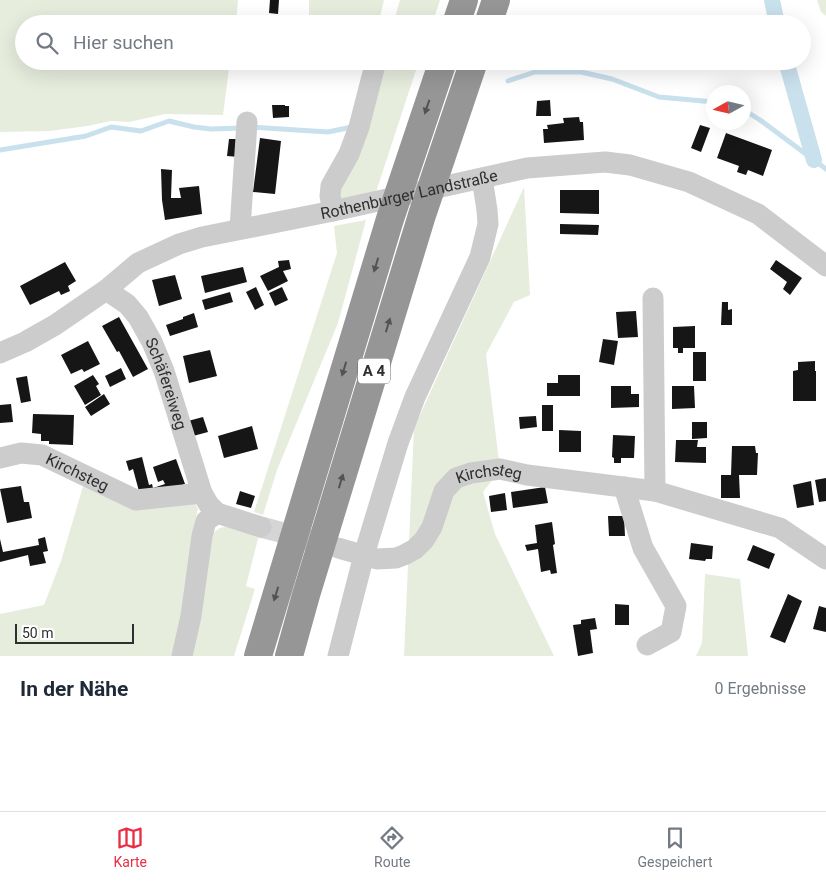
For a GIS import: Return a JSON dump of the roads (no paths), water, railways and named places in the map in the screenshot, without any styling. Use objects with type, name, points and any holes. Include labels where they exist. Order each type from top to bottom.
[{"type":"highway","points":[[459,15],[464,0]]},
{"type":"highway","points":[[491,15],[496,0]]},
{"type":"highway","name":"A 4","points":[[258,656],[390,218],[440,70]]},
{"type":"highway","name":"A 4","points":[[289,656],[327,544],[422,215],[471,70]]},
{"type":"street","points":[[333,211],[330,196],[332,186],[349,154],[359,127],[374,70]]},
{"type":"street","points":[[240,229],[248,122]]},
{"type":"street","name":"Rothenburger Landstraße","points":[[0,353],[56,325],[106,290],[138,263],[160,251],[202,237],[333,211],[527,168],[605,162],[630,165],[689,182],[758,214],[826,266]]},
{"type":"street","points":[[338,656],[364,555],[398,443],[415,397],[480,257],[488,224],[488,210],[482,178]]},
{"type":"street","name":"Schäfereiweg","points":[[106,290],[127,304],[138,317],[152,342],[164,371],[202,493]]},
{"type":"street","points":[[653,298],[655,491]]},
{"type":"street","name":"Kirchsteg","points":[[0,458],[20,453],[42,455],[136,500],[202,493]]},
{"type":"street","name":"Kirchsteg","points":[[327,544],[377,559],[396,558],[415,549],[424,540],[432,527],[444,491],[456,478],[500,468],[527,475],[655,491],[780,528],[826,559]]},
{"type":"street","points":[[624,487],[643,548],[676,606],[671,632],[647,645]]},
{"type":"street","points":[[202,493],[217,514],[261,527]]},
{"type":"street","points":[[182,656],[191,616],[202,536],[206,521],[217,514]]},
{"type":"waterway","points":[[772,0],[775,15]]},
{"type":"waterway","points":[[789,70],[814,160]]},
{"type":"waterway","points":[[508,81],[535,72],[581,72],[612,79],[659,97],[706,101]]},
{"type":"waterway","points":[[751,114],[826,169]]},
{"type":"waterway","points":[[0,150],[86,136],[111,127],[141,131],[169,121],[211,129],[241,128]]},
{"type":"waterway","points":[[252,127],[328,132],[352,127]]},
{"type":"tunnel","points":[[261,527],[309,540]]}]
